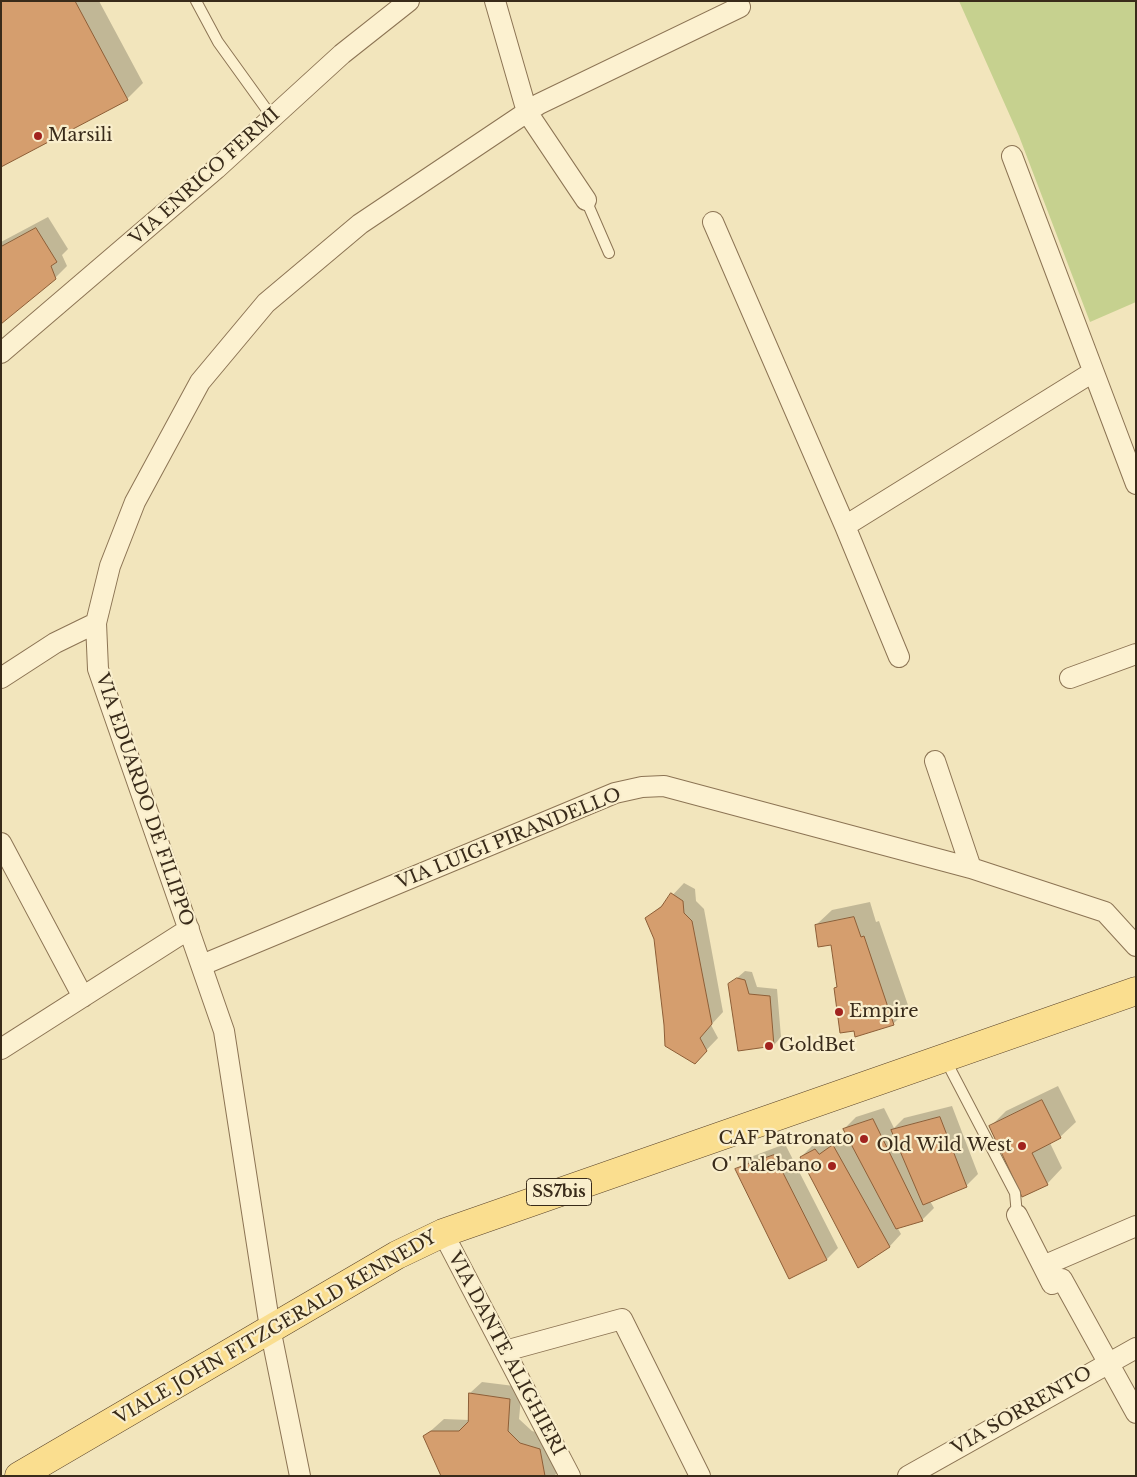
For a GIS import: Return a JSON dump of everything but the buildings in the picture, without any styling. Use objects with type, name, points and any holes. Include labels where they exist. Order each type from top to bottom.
[{"type":"main road","name":"VIALE JOHN FITZGERALD KENNEDY","points":[[19,1476],[397,1255],[443,1233],[944,1056],[1136,991]]},
{"type":"street","name":"VIA ENRICO FERMI","points":[[1,353],[216,169],[342,54],[409,1]]},
{"type":"street","points":[[495,1],[527,112],[586,200]]},
{"type":"street","name":"VIA EDUARDO DE FILIPPO","points":[[300,1476],[270,1328],[224,1031],[98,669],[96,623],[110,566],[135,502],[200,382],[266,303],[360,224],[539,104],[740,7]]},
{"type":"street","points":[[1012,156],[1136,484]]},
{"type":"street","points":[[713,222],[845,526],[899,657]]},
{"type":"street","points":[[845,526],[1093,372]]},
{"type":"street","points":[[1,678],[55,643],[96,623]]},
{"type":"street","points":[[1070,678],[1136,654]]},
{"type":"street","points":[[935,761],[971,868]]},
{"type":"street","name":"VIA LUIGI PIRANDELLO","points":[[202,966],[615,793],[642,787],[664,786],[971,868],[1105,912],[1136,946]]},
{"type":"street","points":[[1,843],[83,997]]},
{"type":"street","points":[[1,1049],[189,929]]},
{"type":"street","points":[[1017,1216],[1052,1284],[1062,1278],[1136,1413]]},
{"type":"street","points":[[1043,1266],[1136,1226]]},
{"type":"street","name":"VIA DANTE ALIGHIERI","points":[[443,1233],[570,1476]]},
{"type":"street","points":[[505,1351],[622,1318],[700,1476]]},
{"type":"street","name":"VIA SORRENTO","points":[[908,1476],[1136,1348]]},
{"type":"lane","points":[[196,1],[218,42],[272,117]]},
{"type":"lane","points":[[586,200],[609,252]]},
{"type":"lane","points":[[944,1056],[1015,1193],[1017,1216]]},
{"type":"green space","points":[[959,1],[1136,1],[1136,302],[1090,322],[1019,136]]},
{"type":"place","name":"Marsili","points":[[38,136]]},
{"type":"place","name":"Empire","points":[[839,1012]]},
{"type":"place","name":"GoldBet","points":[[769,1046]]},
{"type":"place","name":"CAF Patronato","points":[[864,1139]]},
{"type":"place","name":"Old Wild West","points":[[1022,1146]]},
{"type":"place","name":"O' Talebano","points":[[832,1166]]}]
